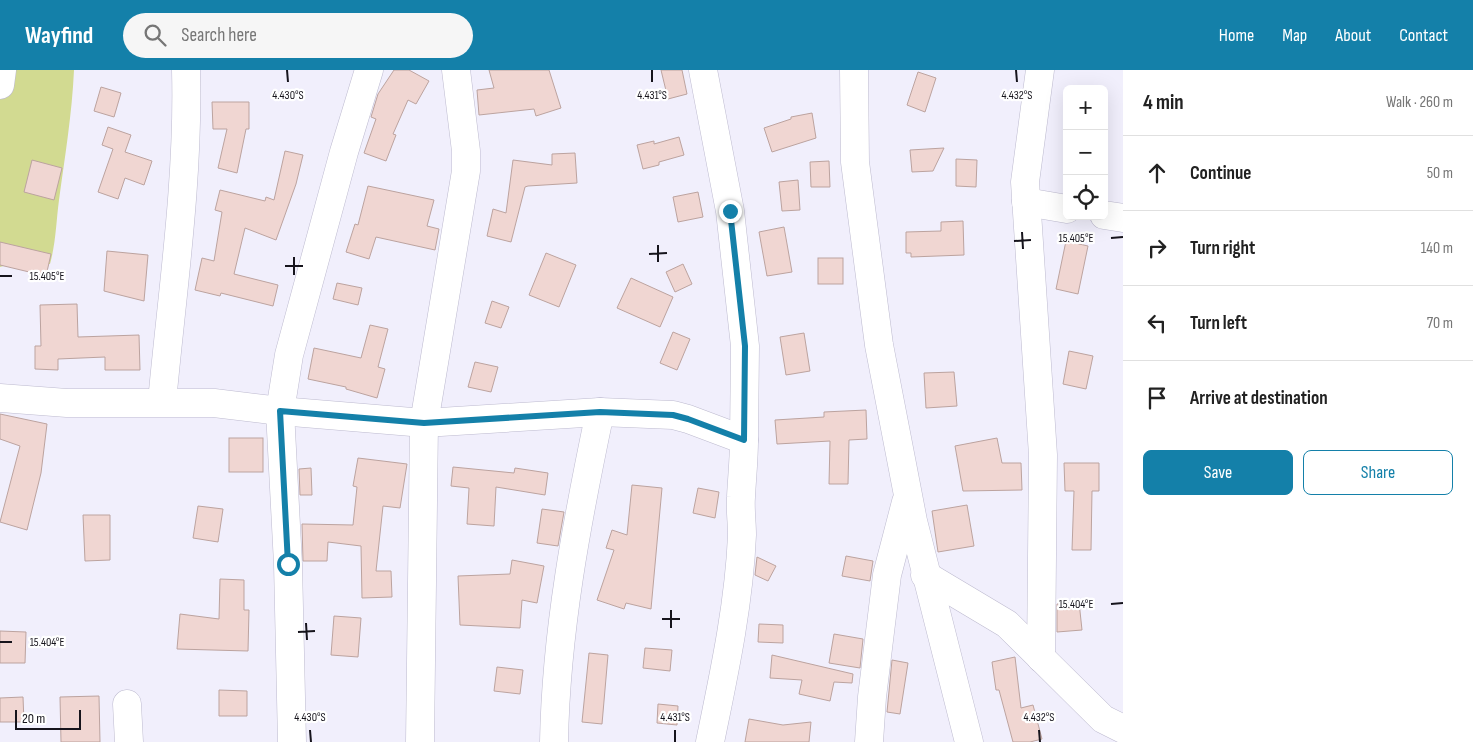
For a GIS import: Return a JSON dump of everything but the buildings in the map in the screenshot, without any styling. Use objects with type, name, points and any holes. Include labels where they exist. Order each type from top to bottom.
[{"type":"street","points":[[0,85],[2,70]]},
{"type":"street","points":[[162,402],[184,163],[187,108],[186,70]]},
{"type":"street","points":[[292,742],[288,564],[280,411],[289,355],[344,152],[369,70]]},
{"type":"street","points":[[420,742],[424,423],[466,171],[466,151],[456,70]]},
{"type":"street","points":[[703,70],[730,211],[745,346],[745,463],[741,498],[742,534],[736,598],[727,660],[710,742]]},
{"type":"street","points":[[854,70],[854,154],[879,345],[925,575],[968,742]]},
{"type":"street","points":[[1040,70],[1026,182],[1026,202],[1043,455],[1041,658]]},
{"type":"street","points":[[1026,202],[1063,208]]},
{"type":"street","points":[[1108,216],[1123,218]]},
{"type":"street","points":[[0,398],[67,403],[214,403],[280,411],[424,423],[600,412],[673,415],[744,440]]},
{"type":"street","points":[[554,742],[555,694],[575,533],[600,412]]},
{"type":"street","points":[[869,742],[872,697],[888,575],[908,494]]},
{"type":"street","points":[[925,575],[998,617],[1102,719],[1123,729]]},
{"type":"street","points":[[127,704],[129,742]]},
{"type":"green space","points":[[0,70],[74,70],[72,103],[55,240],[50,264],[10,264],[0,267]]},
{"type":"route","points":[[288,564],[280,411],[424,423],[600,412],[673,415],[744,440],[745,346],[730,211]]}]
